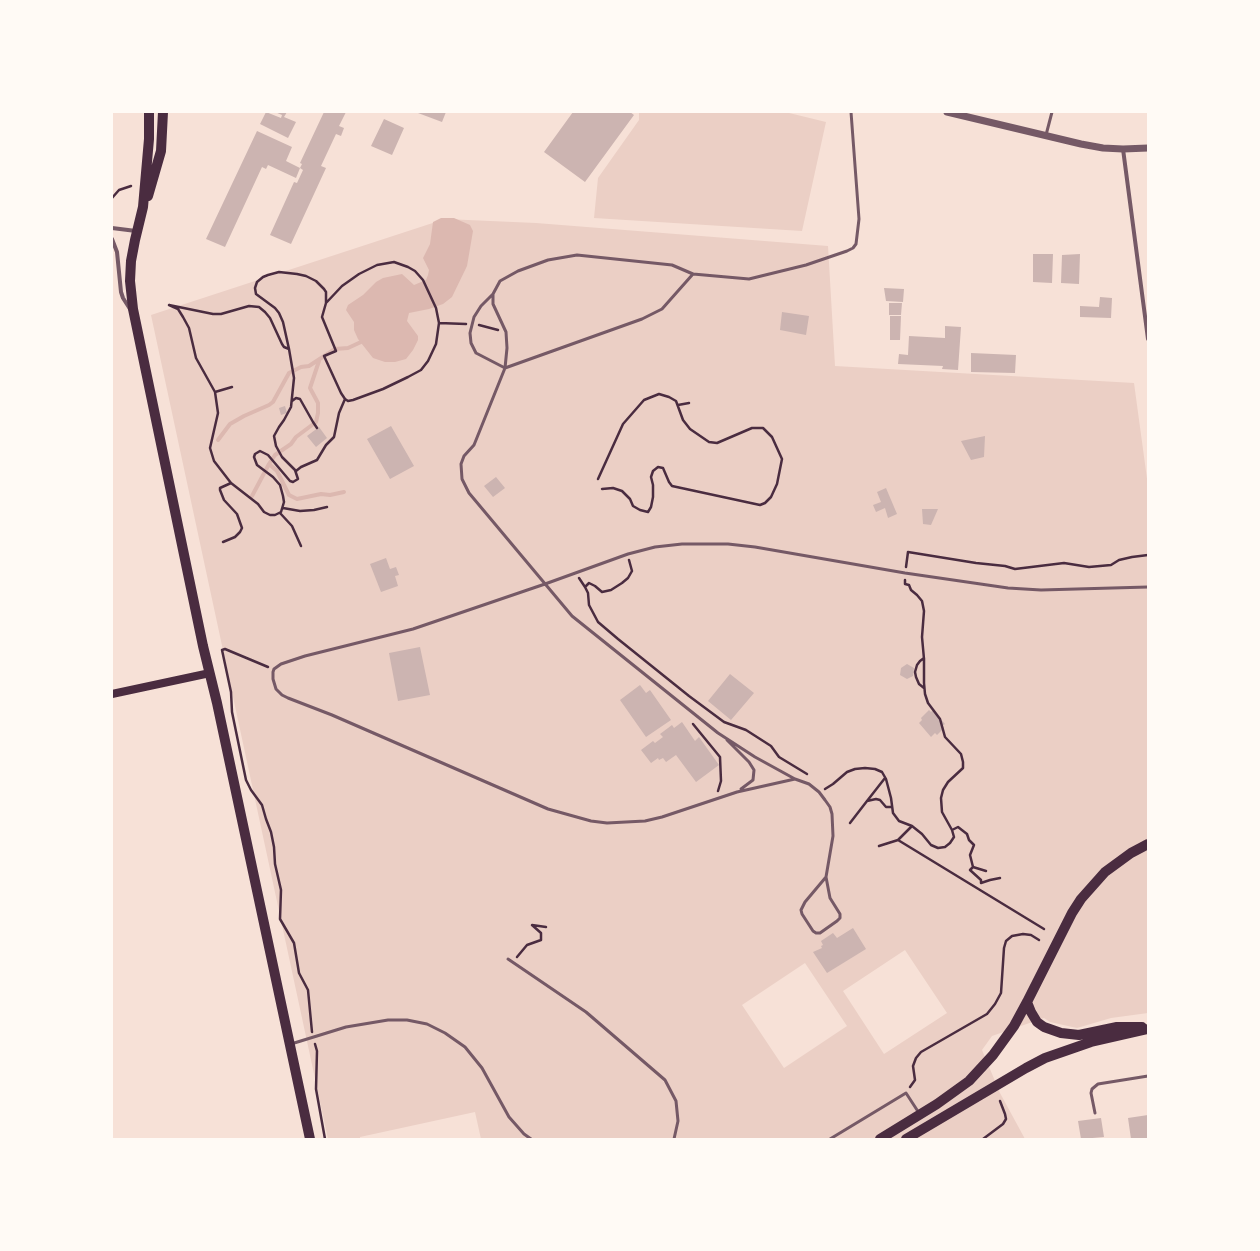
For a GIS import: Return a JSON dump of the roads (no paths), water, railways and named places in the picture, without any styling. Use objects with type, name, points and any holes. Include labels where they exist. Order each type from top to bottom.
[{"type":"main road","points":[[149,112],[150,139],[143,207],[132,251],[130,273],[134,314],[310,1139]]},
{"type":"main road","points":[[143,207],[150,190],[161,151],[163,112]]},
{"type":"main road","points":[[112,694],[210,673]]},
{"type":"main road","points":[[880,1139],[937,1104],[973,1077],[1003,1041],[1028,1002],[1072,913],[1081,899],[1105,872],[1131,853],[1148,844]]},
{"type":"main road","points":[[1028,1002],[1036,1022],[1044,1027],[1060,1033],[1078,1035],[1117,1027],[1148,1028]]},
{"type":"main road","points":[[906,1139],[1045,1058],[1091,1042],[1148,1028]]},
{"type":"street","points":[[947,112],[1103,148],[1148,148]]},
{"type":"street","points":[[1123,149],[1148,339]]},
{"type":"street","points":[[112,228],[137,231]]},
{"type":"street","points":[[112,239],[117,252],[121,292],[126,304],[134,314]]},
{"type":"lane","points":[[693,274],[662,309],[642,319],[505,368],[476,353],[471,343],[470,333],[474,317],[481,306],[493,294],[500,281],[518,271],[548,260],[577,255],[672,265],[693,274],[749,279],[806,265],[853,248],[856,244],[858,219],[851,112]]},
{"type":"lane","points":[[1046,136],[1052,112]]},
{"type":"lane","points":[[493,294],[494,304],[506,332],[507,348],[505,368],[474,445],[464,456],[461,464],[462,479],[469,493],[572,616],[718,733],[750,762],[754,770],[753,780],[737,792]]},
{"type":"lane","points":[[795,779],[737,792],[662,817],[645,821],[607,823],[591,821],[548,809],[332,715],[288,698],[278,692],[274,682],[274,669],[281,664],[305,656],[413,629],[627,554],[655,547],[682,544],[728,544],[755,547],[905,573],[1023,589],[1041,590],[1148,587]]},
{"type":"lane","points":[[718,733],[755,757],[795,779],[809,784],[819,792],[829,804],[832,814],[833,836],[826,877],[830,898],[840,914],[840,918],[837,922],[820,933],[816,933],[812,932],[802,914],[802,910],[805,902],[826,877]]},
{"type":"lane","points":[[508,960],[586,1012],[665,1080],[676,1101],[678,1121],[674,1139]]},
{"type":"lane","points":[[290,1044],[346,1027],[388,1020],[407,1020],[427,1024],[465,1047],[482,1068],[509,1117],[524,1134],[531,1139]]},
{"type":"lane","points":[[1095,1113],[1092,1089],[1098,1084],[1148,1076]]},
{"type":"lane","points":[[830,1139],[906,1093],[920,1115]]},
{"type":"waterway","points":[[218,440],[230,424],[273,402],[289,373],[301,367],[309,366],[335,349],[348,348],[361,342]]},
{"type":"waterway","points":[[252,496],[275,455],[291,444],[296,437],[316,422],[318,403],[310,388],[319,361]]},
{"type":"waterway","points":[[269,464],[277,471],[289,495],[297,499],[321,494],[330,495],[344,492]]}]
